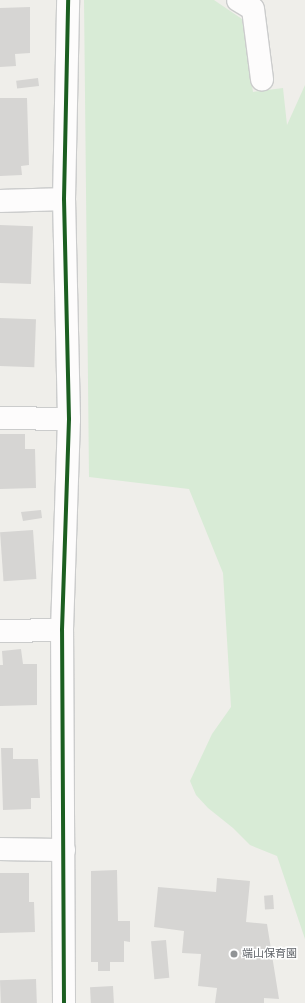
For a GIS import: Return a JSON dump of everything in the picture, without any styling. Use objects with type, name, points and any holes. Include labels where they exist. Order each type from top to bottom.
[{"type":"street","points":[[64,1003],[62,630],[69,418],[64,199],[68,0]]},
{"type":"street","points":[[238,0],[253,9],[262,80]]},
{"type":"street","points":[[0,201],[64,199]]},
{"type":"street","points":[[0,418],[69,418]]},
{"type":"street","points":[[0,631],[62,630]]},
{"type":"street","points":[[0,849],[64,850]]},
{"type":"green space","points":[[84,0],[214,0],[242,19],[253,92],[283,88],[287,125],[305,85],[305,939],[277,856],[250,845],[233,828],[208,808],[196,795],[190,781],[212,734],[231,707],[223,573],[189,489],[89,477]]},
{"type":"building","points":[[30,7],[30,53],[15,54],[16,66],[0,67],[0,8]]},
{"type":"building","points":[[38,78],[39,86],[17,89],[16,81]]},
{"type":"building","points":[[0,98],[27,98],[29,165],[21,166],[22,175],[0,176]]},
{"type":"building","points":[[0,225],[33,226],[31,284],[0,283]]},
{"type":"building","points":[[0,318],[36,319],[34,367],[0,366]]},
{"type":"building","points":[[0,434],[25,434],[25,449],[35,449],[36,488],[0,489]]},
{"type":"building","points":[[41,510],[42,518],[23,521],[21,512]]},
{"type":"building","points":[[33,530],[36,579],[3,581],[0,532]]},
{"type":"building","points":[[21,649],[23,664],[37,664],[37,705],[0,706],[0,665],[3,665],[2,651]]},
{"type":"building","points":[[1,748],[13,748],[13,759],[38,759],[40,798],[31,798],[31,809],[3,810]]},
{"type":"building","points":[[117,870],[118,921],[130,921],[130,942],[124,941],[124,962],[110,962],[110,971],[98,971],[98,962],[91,962],[91,871]]},
{"type":"building","points":[[0,873],[29,873],[29,902],[34,902],[35,932],[0,933]]},
{"type":"building","points":[[217,878],[250,881],[246,922],[267,924],[279,999],[264,998],[264,1003],[215,1003],[217,988],[198,986],[201,954],[182,953],[184,931],[154,927],[158,887],[216,892]]},
{"type":"building","points":[[273,895],[274,909],[265,910],[264,896]]},
{"type":"building","points":[[166,940],[169,978],[154,979],[151,941]]},
{"type":"building","points":[[36,979],[37,1003],[1,1003],[0,980]]},
{"type":"building","points":[[113,986],[114,1003],[91,1003],[90,987]]},
{"type":"cycle path","points":[[64,1003],[62,630],[69,419],[64,199],[68,0]]},
{"type":"place","name":"端山保育園","points":[[234,954]]}]
